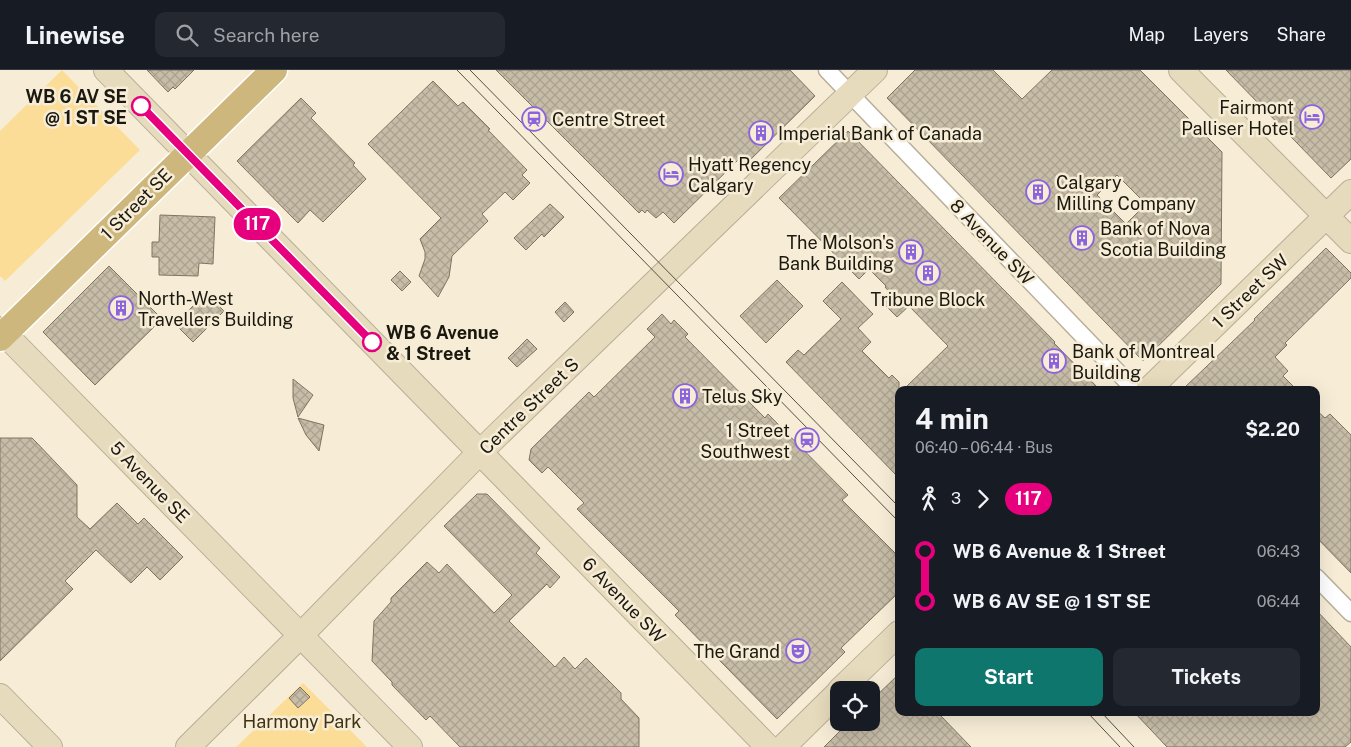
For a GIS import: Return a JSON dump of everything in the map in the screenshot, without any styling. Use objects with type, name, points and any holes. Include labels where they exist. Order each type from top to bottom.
[{"type":"main road","name":"6 Avenue SW","points":[[106,70],[768,747]]},
{"type":"main road","name":"1 Street SE","points":[[2,334],[274,70]]},
{"type":"main road","name":"Centre Street S","points":[[188,747],[300,636],[480,452],[875,70]]},
{"type":"main road","points":[[1180,70],[1351,241]]},
{"type":"main road","name":"1 Street SW","points":[[1152,386],[1351,192]]},
{"type":"main road","name":"5 Avenue SE","points":[[2,334],[410,747]]},
{"type":"main road","points":[[850,681],[895,637]]},
{"type":"main road","points":[[0,696],[50,747]]},
{"type":"main road","points":[[783,747],[830,701]]},
{"type":"street","name":"8 Avenue SW","points":[[827,70],[1131,386]]},
{"type":"street","points":[[1320,581],[1351,613]]},
{"type":"green space","points":[[62,70],[140,150],[5,281],[0,276],[0,131]]},
{"type":"green space","name":"Harmony Park","points":[[303,683],[367,747],[236,747]]},
{"type":"building","points":[[147,70],[194,70],[175,89],[173,87],[168,92]]},
{"type":"building","points":[[496,70],[790,70],[815,96],[746,164],[740,158],[674,223],[663,212],[656,218],[647,210],[645,213],[642,210],[639,213]]},
{"type":"building","points":[[915,70],[993,70],[1022,99],[1052,70],[1140,70],[1222,152],[1221,284],[1143,361],[887,98]],"holes":[[[1117,175],[1146,204],[1126,224],[1097,195]]]},
{"type":"building","name":"Fairmont Palliser Hotel","points":[[1226,70],[1351,70],[1351,159],[1331,178]]},
{"type":"building","points":[[433,81],[458,106],[463,102],[490,129],[488,130],[527,170],[522,175],[530,183],[513,200],[505,192],[482,214],[488,221],[452,256],[449,277],[438,297],[419,276],[425,259],[425,252],[420,239],[441,218],[368,144]]},
{"type":"building","points":[[301,98],[316,113],[311,118],[355,163],[353,165],[366,179],[323,222],[310,210],[298,223],[237,161]]},
{"type":"building","points":[[848,131],[1096,386],[907,386],[948,346],[909,306],[897,317],[884,304],[892,295],[886,286],[869,269],[859,279],[779,198]]},
{"type":"building","points":[[550,204],[564,217],[544,237],[542,234],[526,250],[514,238]]},
{"type":"building","points":[[160,215],[215,217],[213,264],[199,263],[198,276],[159,275],[159,257],[152,257],[152,242],[159,242]]},
{"type":"building","points":[[1326,248],[1351,273],[1351,278],[1285,343],[1287,345],[1275,357],[1288,371],[1283,376],[1293,386],[1186,386]]},
{"type":"building","points":[[109,266],[162,319],[95,385],[43,332]]},
{"type":"building","points":[[400,271],[411,282],[402,291],[391,280]]},
{"type":"building","points":[[777,280],[803,306],[766,343],[740,316]]},
{"type":"building","points":[[842,282],[873,314],[858,328],[871,342],[862,351],[889,378],[892,375],[899,382],[899,386],[895,386],[895,474],[786,362],[798,350],[804,355],[841,319],[823,301]]},
{"type":"building","points":[[206,293],[224,311],[193,342],[175,324]]},
{"type":"building","points":[[565,302],[574,312],[564,322],[555,312]]},
{"type":"building","points":[[662,314],[671,324],[674,320],[688,334],[685,337],[765,418],[768,414],[848,495],[842,500],[895,553],[895,596],[841,648],[845,652],[777,719],[675,615],[679,611],[577,509],[584,503],[548,467],[542,473],[529,460],[531,449],[589,392],[594,397],[655,337],[647,329]]},
{"type":"building","points":[[527,339],[537,349],[517,367],[508,358]]},
{"type":"building","points":[[293,379],[313,395],[298,417],[293,398]]},
{"type":"building","points":[[1320,414],[1325,418],[1330,414],[1351,435],[1351,573],[1320,541]]},
{"type":"building","points":[[298,418],[324,425],[319,451],[306,435]]},
{"type":"building","points":[[0,438],[32,438],[36,442],[77,485],[77,517],[90,529],[117,503],[138,524],[144,518],[183,557],[160,580],[147,567],[131,583],[96,550],[65,581],[73,589],[0,661]]},
{"type":"building","points":[[477,494],[487,494],[540,548],[536,553],[560,577],[550,588],[547,584],[509,621],[555,667],[564,657],[575,669],[586,658],[621,693],[621,699],[639,718],[639,747],[460,747],[430,716],[426,720],[372,661],[374,621],[391,602],[391,598],[427,562],[439,573],[447,564],[494,613],[512,595],[444,526]]},
{"type":"building","points":[[1320,614],[1351,647],[1351,742],[1345,747],[1167,747],[1138,716],[1320,716]]},
{"type":"building","points":[[895,678],[895,716],[941,716],[971,747],[824,747],[840,731],[880,731],[880,692]]},
{"type":"building","points":[[300,687],[310,697],[298,708],[289,698]]},
{"type":"tram line","points":[[457,70],[895,518]]},
{"type":"tram line","points":[[470,70],[895,503]]},
{"type":"tram line","points":[[1091,716],[1120,747]]},
{"type":"tram line","points":[[1105,716],[1134,747]]},
{"type":"bus line","name":"117","points":[[141,106],[372,342]]},
{"type":"place","name":"WB 6 AV SE @ 1 ST SE","points":[[141,106]]},
{"type":"place","name":"Fairmont Palliser Hotel","points":[[1312,117]]},
{"type":"place","name":"Centre Street","points":[[534,119]]},
{"type":"place","name":"Imperial Bank of Canada","points":[[761,133]]},
{"type":"place","name":"Hyatt Regency Calgary","points":[[671,174]]},
{"type":"place","name":"Calgary Milling Company","points":[[1038,192]]},
{"type":"place","name":"Bank of Nova Scotia Building","points":[[1082,238]]},
{"type":"place","name":"The Molson's Bank Building","points":[[911,252]]},
{"type":"place","name":"Tribune Block","points":[[928,273]]},
{"type":"place","name":"North-West Travellers Building","points":[[121,308]]},
{"type":"place","name":"WB 6 Avenue & 1 Street","points":[[372,342]]},
{"type":"place","name":"Bank of Montreal Building","points":[[1054,361]]},
{"type":"place","name":"Telus Sky","points":[[685,396]]},
{"type":"place","name":"1 Street Southwest","points":[[807,440]]},
{"type":"place","name":"The Grand","points":[[798,651]]}]
